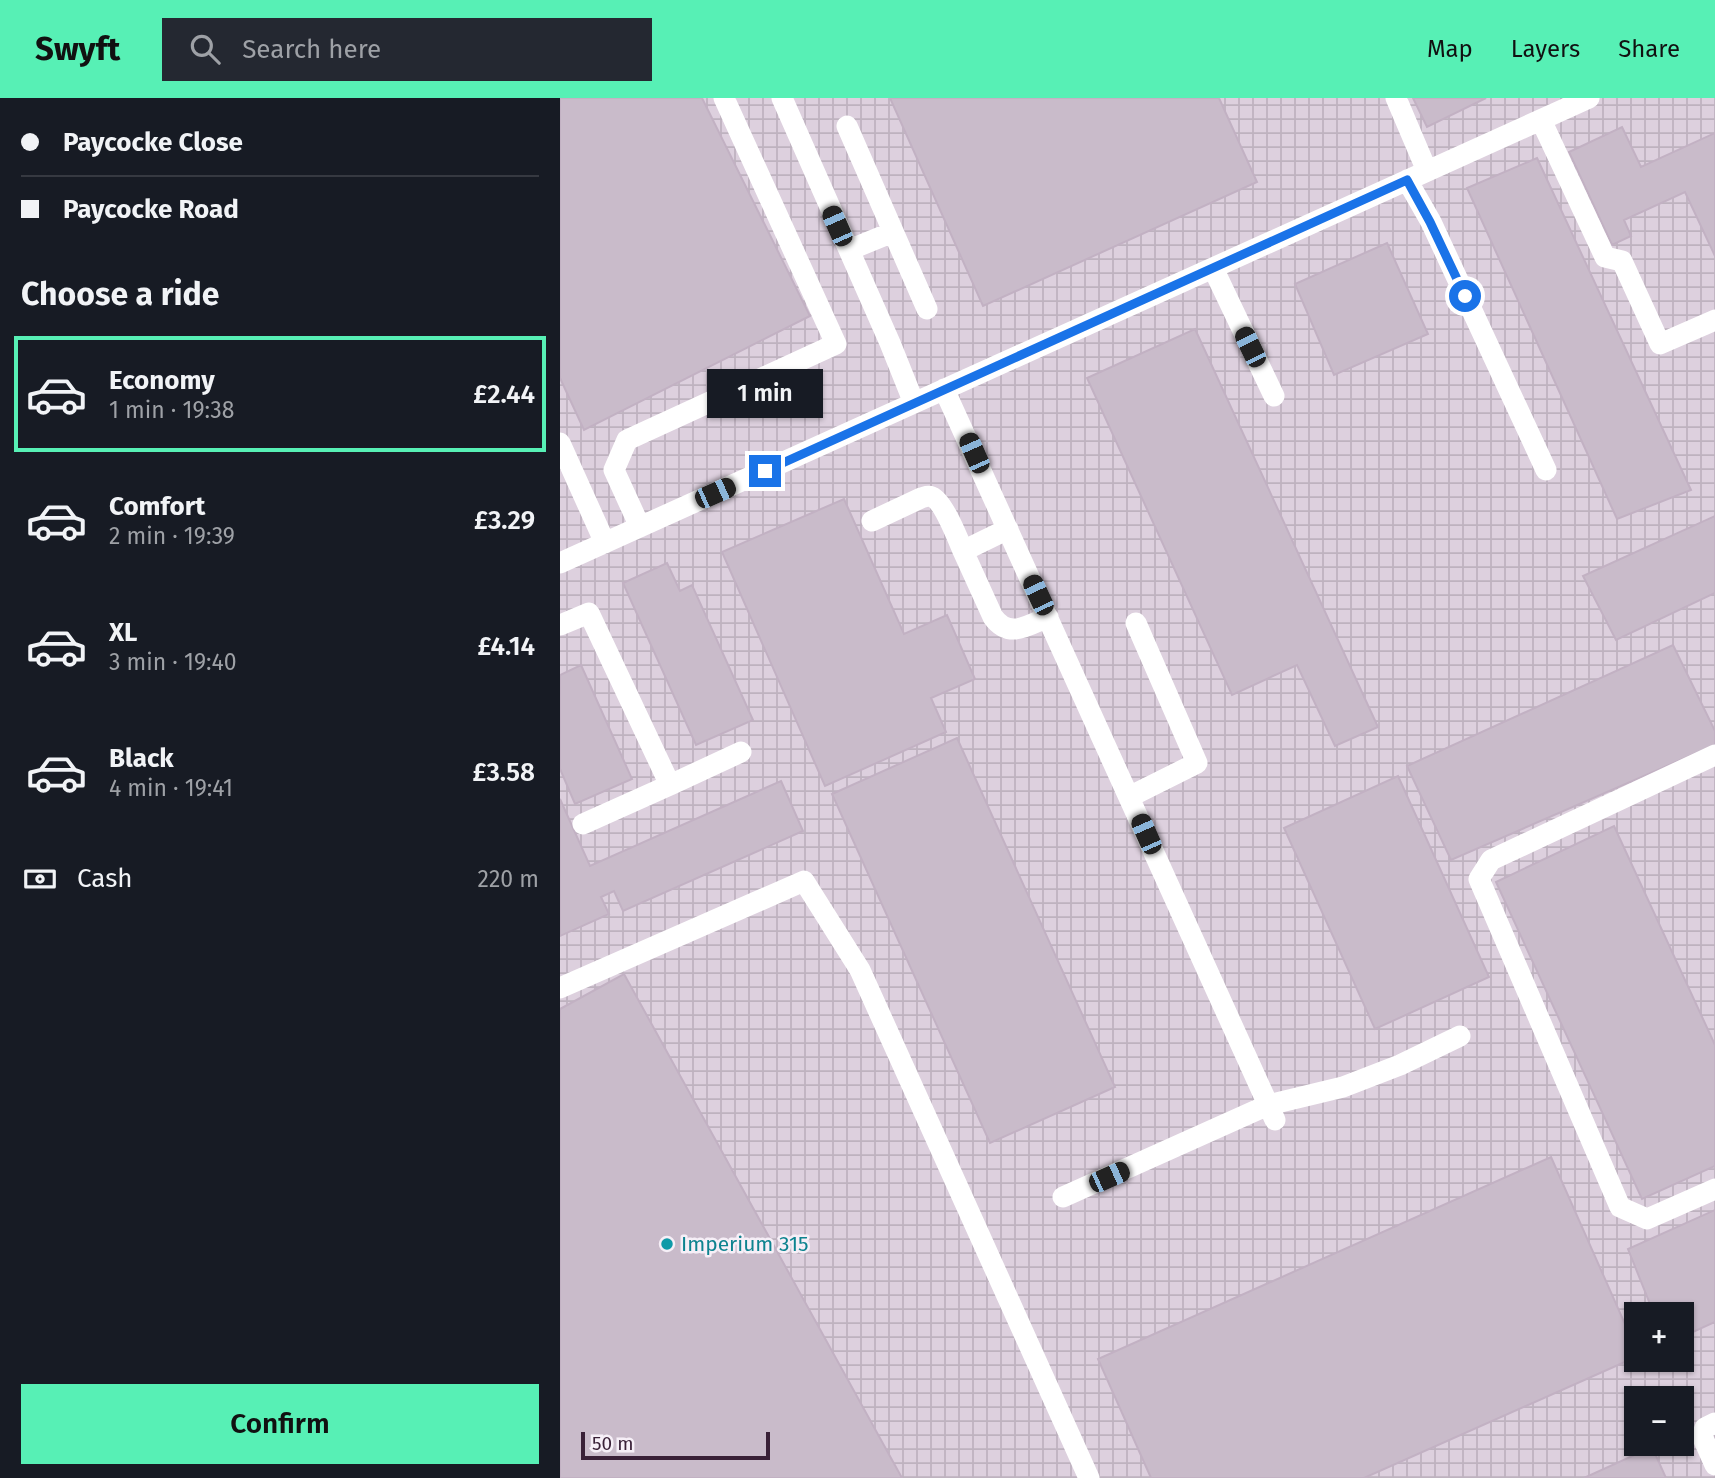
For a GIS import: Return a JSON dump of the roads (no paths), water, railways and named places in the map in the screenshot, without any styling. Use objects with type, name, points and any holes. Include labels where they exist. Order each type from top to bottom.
[{"type":"street","points":[[640,527],[614,470],[627,440],[836,344],[724,98]]},
{"type":"street","points":[[782,98],[914,403]]},
{"type":"street","points":[[1396,98],[1427,171]]},
{"type":"street","points":[[560,563],[1589,98]]},
{"type":"street","points":[[1541,120],[1605,257],[1622,261],[1660,344],[1715,320]]},
{"type":"street","points":[[847,126],[927,309]]},
{"type":"street","points":[[1407,180],[1430,222],[1546,470]]},
{"type":"street","points":[[849,250],[894,232]]},
{"type":"street","points":[[1213,268],[1273,396]]},
{"type":"street","points":[[944,389],[1271,1113]]},
{"type":"street","points":[[560,443],[605,543]]},
{"type":"street","points":[[872,521],[928,496],[935,498],[942,506],[998,624],[1007,630],[1018,630],[1048,617]]},
{"type":"street","points":[[964,551],[1008,529]]},
{"type":"street","points":[[560,625],[589,613],[670,785]]},
{"type":"street","points":[[1129,797],[1197,763],[1136,623]]},
{"type":"street","points":[[583,824],[741,752]]},
{"type":"street","points":[[1715,755],[1491,860],[1479,879],[1620,1208],[1647,1219],[1715,1189]]},
{"type":"street","points":[[560,988],[804,881],[860,970],[1090,1478]]},
{"type":"street","points":[[1063,1197],[1271,1113],[1400,1065],[1460,1036]]},
{"type":"street","points":[[1715,1423],[1705,1428],[1702,1436],[1715,1465]]},
{"type":"place","name":"Imperium 315","points":[[667,1244]]}]
